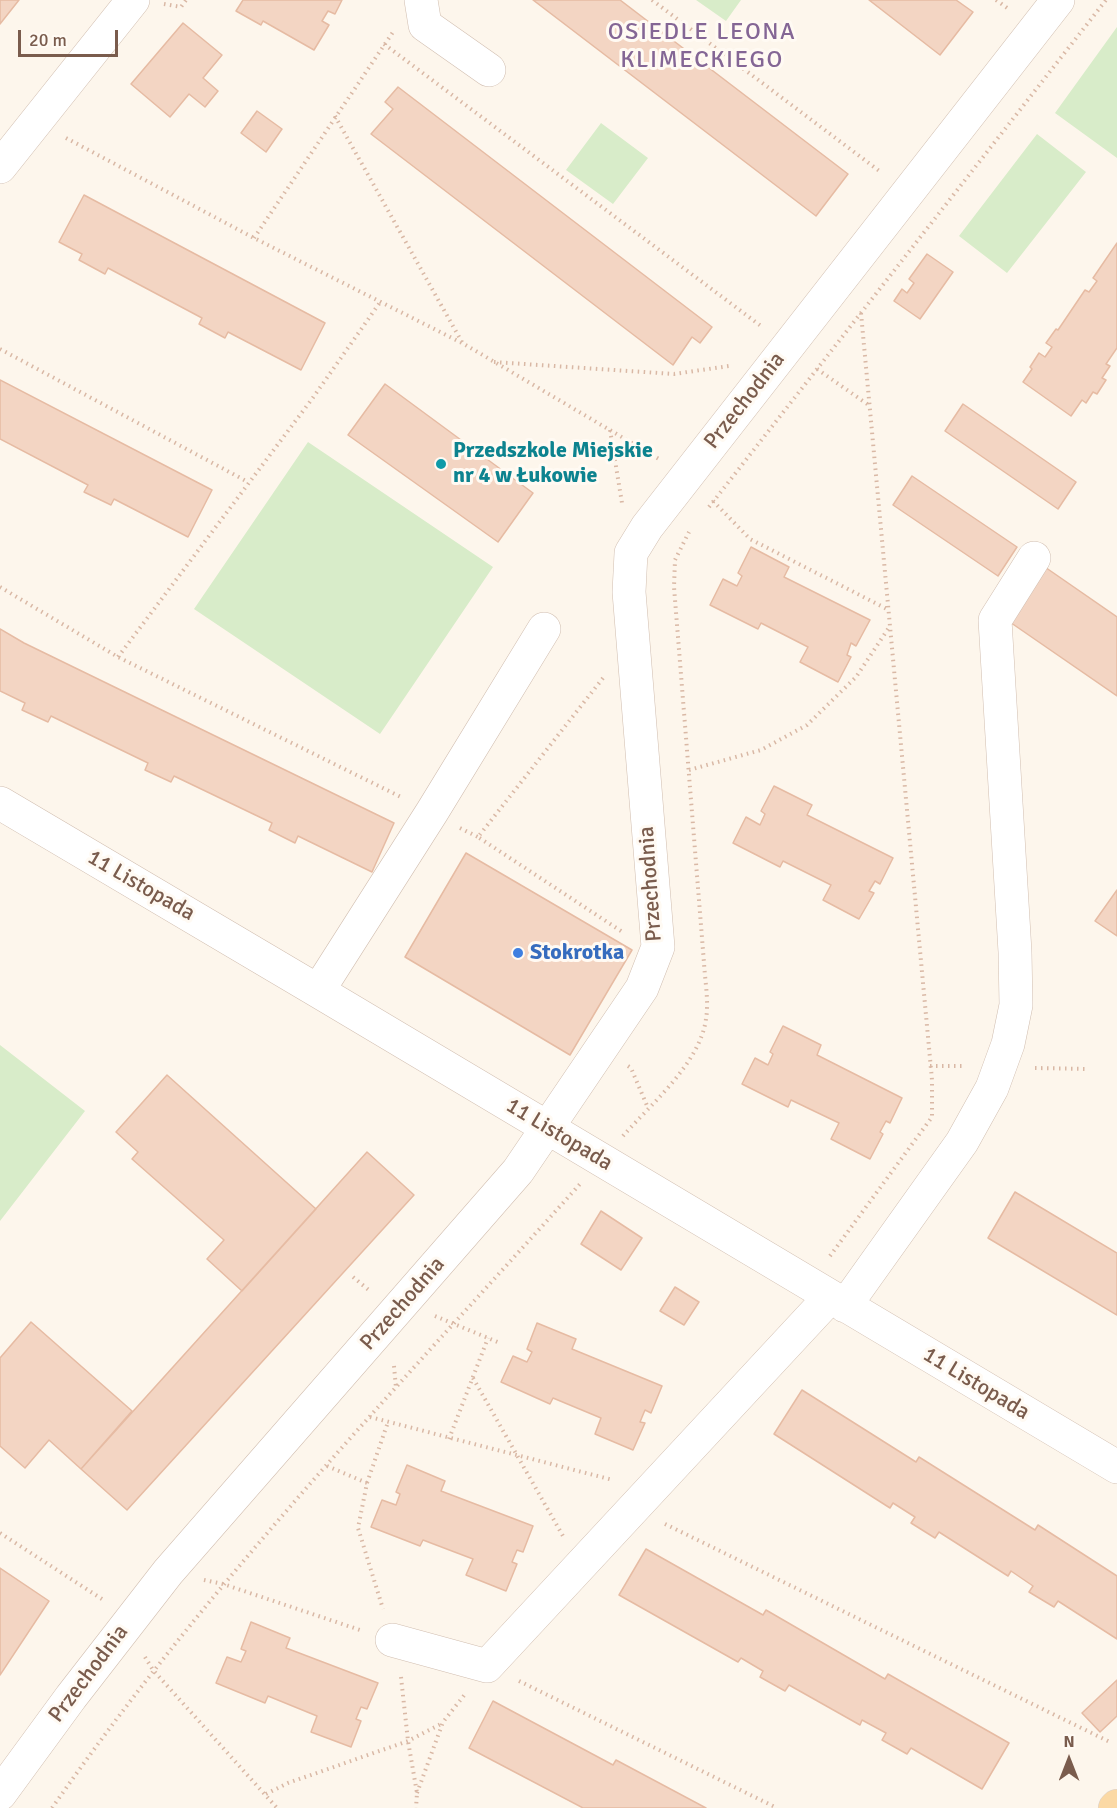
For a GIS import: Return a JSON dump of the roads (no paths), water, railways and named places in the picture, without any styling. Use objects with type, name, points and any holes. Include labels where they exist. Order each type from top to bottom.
[{"type":"street","points":[[0,167],[133,0]]},
{"type":"street","points":[[421,0],[425,25],[489,70]]},
{"type":"street","name":"Przechodnia","points":[[0,1794],[71,1696],[168,1572],[518,1171],[642,988],[658,947],[629,592],[631,553],[647,527],[1058,0]]},
{"type":"street","points":[[392,1640],[487,1666],[828,1296],[962,1142],[992,1088],[1008,1044],[1016,1005],[1015,952],[995,620],[1034,558]]},
{"type":"street","points":[[318,990],[432,812],[544,629]]},
{"type":"street","name":"11 Listopada","points":[[0,803],[1117,1467]]},
{"type":"place","name":"Przedszkole Miejskie nr 4 w Łukowie","points":[[441,464]]},
{"type":"place","name":"Stokrotka","points":[[518,953]]},
{"type":"district","name":"OSIEDLE LEONA KLIMECKIEGO","points":[[702,47]]}]
